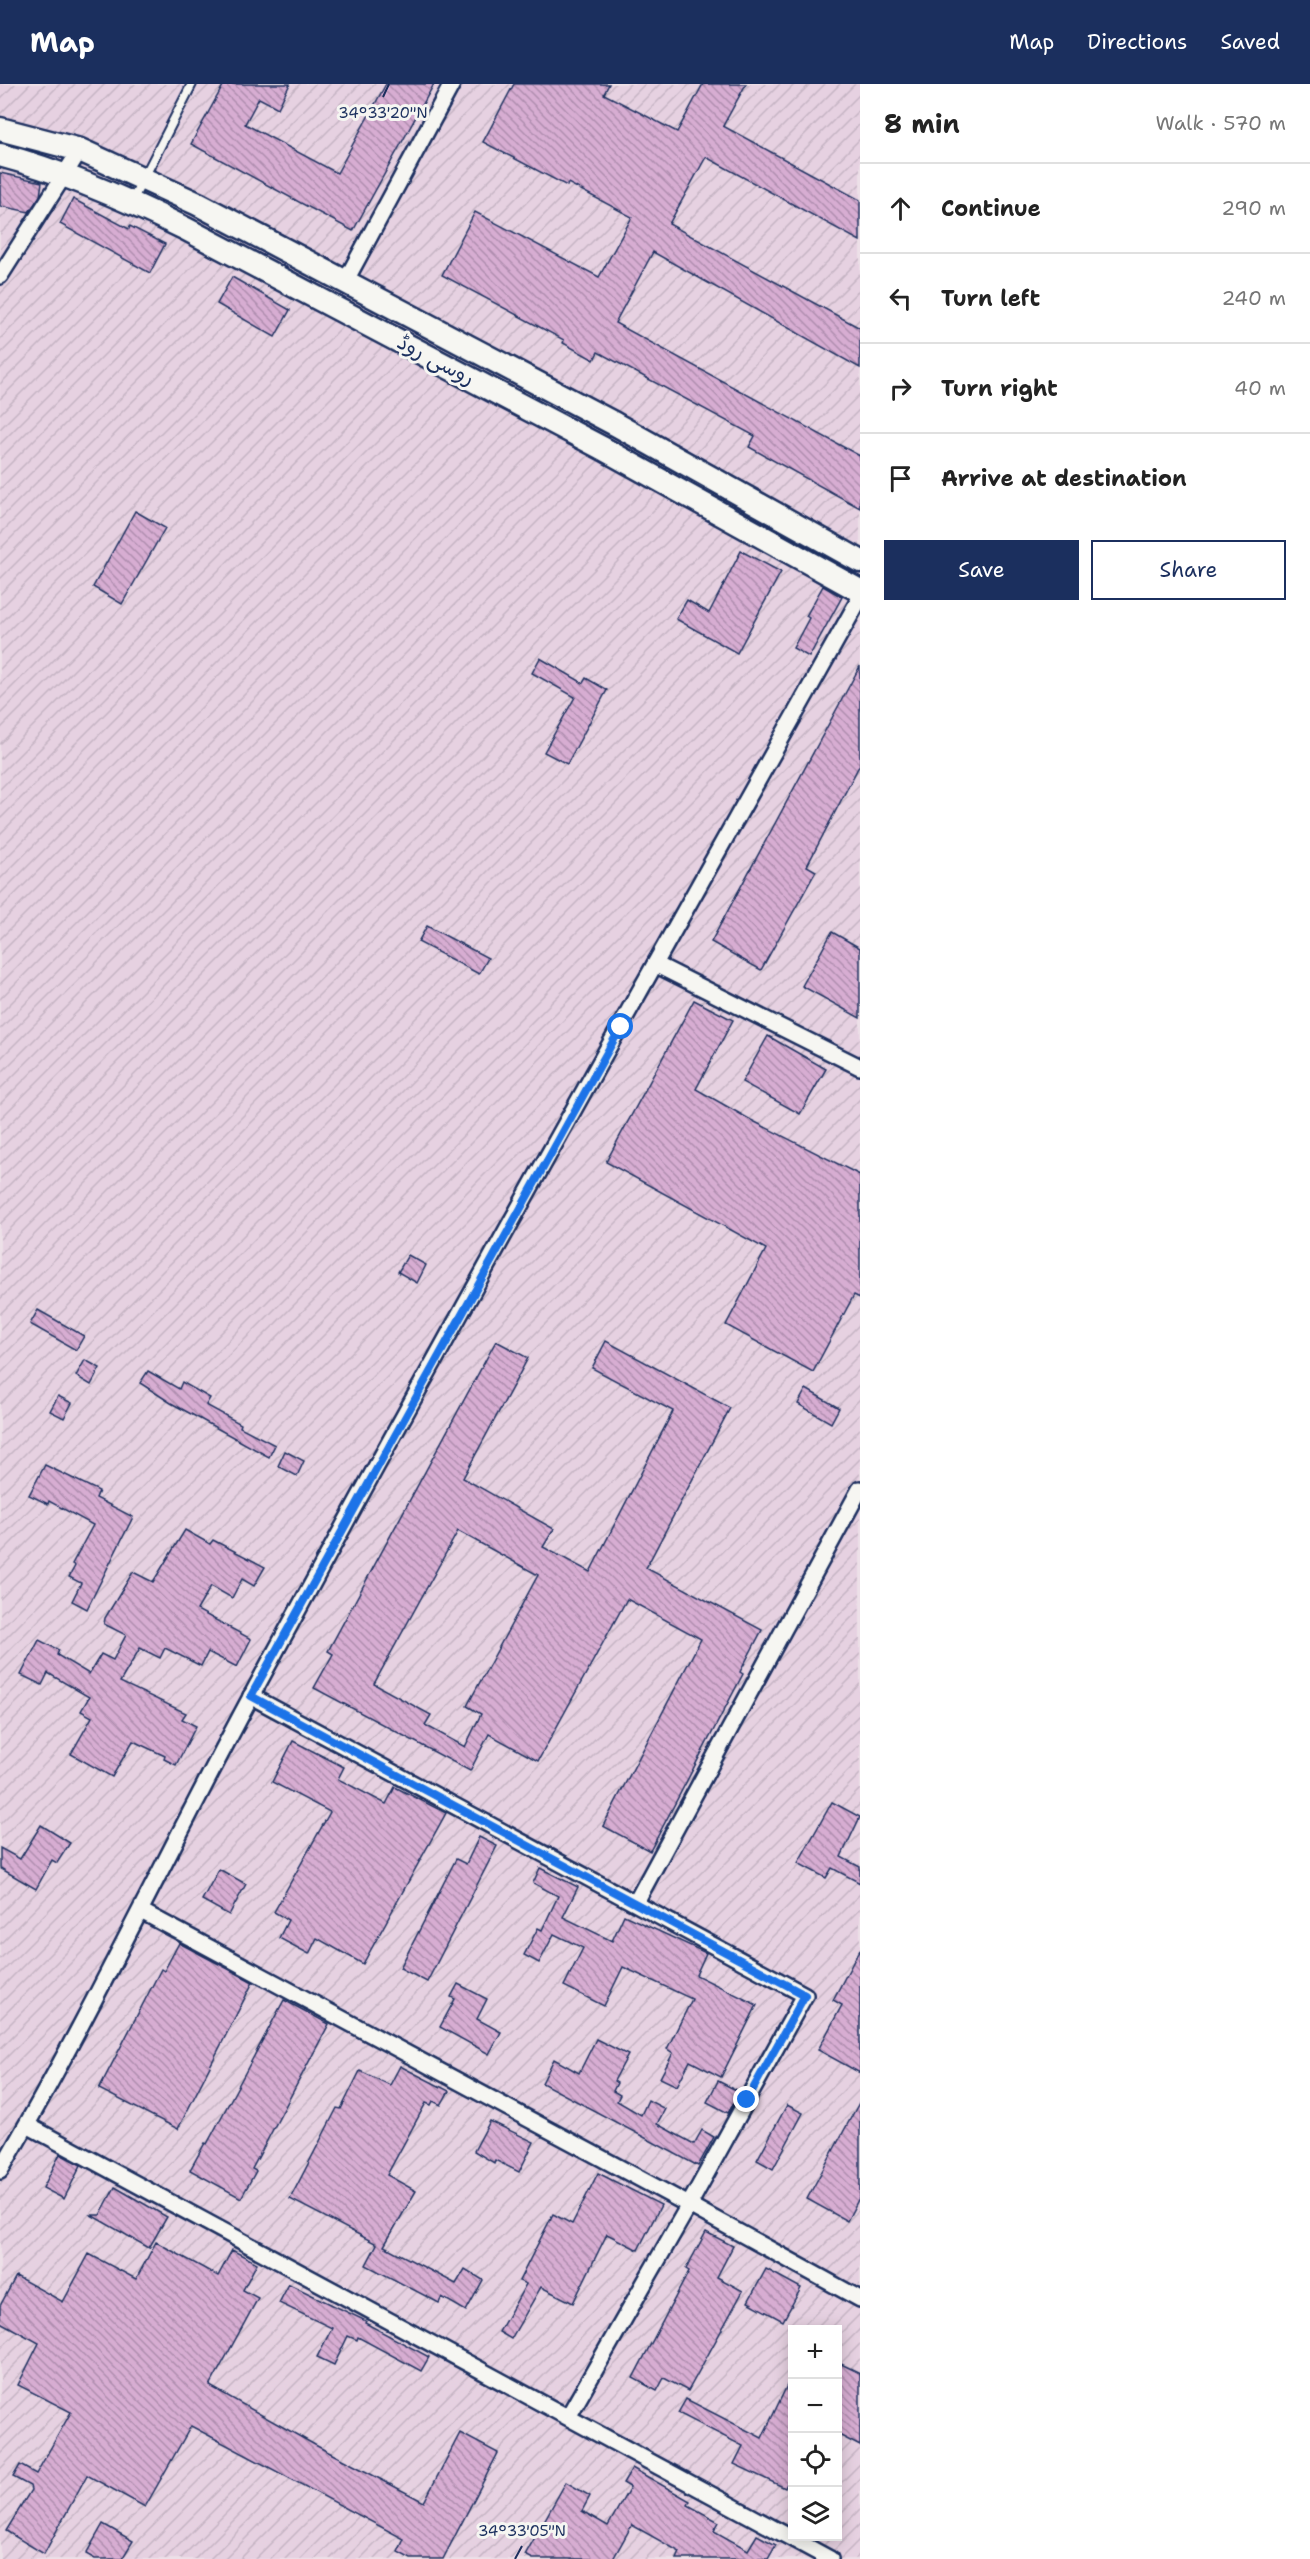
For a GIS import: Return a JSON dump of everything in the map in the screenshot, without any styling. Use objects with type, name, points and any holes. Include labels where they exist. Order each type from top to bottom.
[{"type":"main road","name":"روسی روڈ","points":[[0,129],[80,150],[198,204],[615,424],[860,561]]},
{"type":"main road","name":"روسی روڈ","points":[[0,155],[65,175],[131,202],[339,308],[602,448],[860,591]]},
{"type":"street","points":[[345,282],[452,84]]},
{"type":"street","points":[[0,276],[80,150]]},
{"type":"street","points":[[0,2171],[27,2125],[141,1911],[251,1696],[860,598]]},
{"type":"street","points":[[655,964],[860,1067]]},
{"type":"street","points":[[636,1902],[860,1489]]},
{"type":"street","points":[[251,1696],[805,1995],[568,2417]]},
{"type":"street","points":[[141,1911],[860,2299]]},
{"type":"street","points":[[27,2125],[830,2559]]},
{"type":"lane","points":[[131,202],[192,84]]},
{"type":"shaded area","points":[[0,84],[860,84],[860,2559],[0,2559]]},
{"type":"building","points":[[224,84],[290,84],[278,108],[259,98],[245,124],[337,173],[386,84],[434,84],[353,231],[191,144]]},
{"type":"building","points":[[514,84],[609,84],[604,94],[677,132],[703,84],[746,84],[723,126],[860,200],[860,241],[706,157],[669,224],[860,328],[860,368],[653,252],[615,323],[860,456],[860,508],[749,447],[755,436],[598,352],[594,360],[563,343],[564,340],[442,275],[475,212],[599,277],[632,217],[483,142]]},
{"type":"building","points":[[0,173],[42,182],[40,196],[29,212],[0,206]]},
{"type":"building","points":[[73,199],[129,229],[130,226],[165,244],[150,273],[60,224]]},
{"type":"building","points":[[232,277],[290,310],[275,337],[217,304]]},
{"type":"building","points":[[135,511],[165,528],[122,604],[93,587]]},
{"type":"building","points":[[741,551],[781,572],[737,653],[676,619],[687,600],[709,613]]},
{"type":"building","points":[[823,586],[842,597],[809,657],[793,648],[809,618],[806,616]]},
{"type":"building","points":[[540,658],[583,683],[586,678],[607,690],[567,764],[544,752],[575,697],[532,673]]},
{"type":"building","points":[[860,666],[860,764],[807,866],[816,871],[761,970],[711,942]]},
{"type":"building","points":[[427,926],[488,958],[479,974],[418,942]]},
{"type":"building","points":[[832,932],[860,948],[860,1018],[802,986]]},
{"type":"building","points":[[694,1000],[733,1020],[696,1089],[751,1120],[860,1175],[860,1298],[854,1295],[813,1372],[726,1325],[766,1249],[606,1162]]},
{"type":"building","points":[[768,1036],[826,1069],[800,1114],[742,1082]]},
{"type":"building","points":[[408,1255],[426,1265],[417,1283],[398,1272]]},
{"type":"building","points":[[38,1310],[84,1336],[76,1350],[30,1324]]},
{"type":"building","points":[[496,1341],[528,1358],[463,1478],[554,1529],[543,1547],[590,1572],[673,1411],[592,1368],[606,1341],[730,1408],[646,1568],[762,1630],[740,1672],[743,1674],[650,1851],[603,1826],[701,1639],[627,1599],[538,1761],[489,1734],[470,1771],[314,1688],[333,1654],[328,1651]],"holes":[[[458,1531],[538,1575],[467,1706],[481,1714],[465,1747],[425,1725],[431,1715],[374,1684]]]},
{"type":"building","points":[[85,1360],[100,1368],[91,1385],[76,1376]]},
{"type":"building","points":[[148,1371],[179,1389],[182,1382],[210,1398],[206,1405],[241,1424],[240,1427],[275,1445],[269,1457],[171,1403],[140,1383]]},
{"type":"building","points":[[806,1389],[839,1408],[831,1423],[798,1404]]},
{"type":"building","points":[[58,1396],[72,1403],[64,1418],[50,1411]]},
{"type":"building","points":[[285,1451],[304,1461],[297,1476],[278,1466]]},
{"type":"building","points":[[45,1465],[99,1491],[96,1498],[133,1517],[87,1609],[72,1601],[81,1583],[69,1577],[75,1566],[72,1564],[93,1525],[49,1501],[48,1504],[29,1495]]},
{"type":"building","points":[[185,1530],[210,1544],[213,1540],[265,1567],[254,1586],[242,1579],[232,1598],[211,1586],[197,1610],[251,1639],[237,1667],[208,1652],[201,1666],[165,1648],[160,1658],[140,1648],[120,1682],[186,1713],[182,1719],[196,1726],[176,1765],[164,1759],[165,1756],[133,1741],[112,1777],[71,1754],[92,1717],[81,1711],[89,1697],[48,1673],[42,1685],[21,1675],[39,1640],[59,1650],[57,1655],[89,1674],[101,1654],[113,1660],[126,1635],[104,1624],[105,1618],[133,1572],[153,1582]]},
{"type":"building","points":[[293,1741],[344,1767],[338,1779],[386,1804],[395,1787],[446,1813],[363,1964],[317,1938],[309,1954],[279,1938],[288,1920],[274,1912],[330,1812],[272,1782]]},
{"type":"building","points":[[832,1802],[860,1817],[841,1857],[860,1867],[860,1883],[832,1868],[826,1878],[798,1863]]},
{"type":"building","points":[[41,1825],[70,1843],[57,1863],[52,1860],[36,1889],[0,1868],[0,1848],[20,1859]]},
{"type":"building","points":[[479,1837],[497,1846],[427,1982],[400,1968],[456,1859],[466,1864]]},
{"type":"building","points":[[540,1868],[578,1887],[563,1917],[612,1941],[624,1915],[706,1953],[696,1975],[757,2005],[721,2077],[690,2061],[677,2086],[660,2078],[673,2053],[667,2049],[692,1999],[623,1967],[604,2006],[564,1986],[583,1948],[554,1934],[539,1963],[524,1955],[538,1928],[542,1930],[558,1896],[533,1883]]},
{"type":"building","points":[[219,1869],[246,1884],[229,1915],[202,1900]]},
{"type":"building","points":[[179,1943],[253,1982],[178,2129],[99,2089],[161,1969],[164,1971]]},
{"type":"building","points":[[860,1949],[860,2073],[818,2050],[842,2005],[833,2000]]},
{"type":"building","points":[[458,1984],[487,1999],[477,2019],[501,2032],[489,2054],[440,2027],[455,1999],[451,1997]]},
{"type":"building","points":[[284,2000],[329,2024],[252,2169],[256,2171],[241,2198],[190,2170],[205,2143],[207,2144]]},
{"type":"building","points":[[596,2039],[628,2055],[614,2081],[617,2083],[613,2091],[620,2095],[617,2101],[641,2115],[648,2100],[665,2109],[657,2124],[694,2144],[702,2130],[714,2137],[698,2166],[542,2083],[554,2059],[579,2073]]},
{"type":"building","points":[[400,2066],[449,2091],[441,2105],[433,2101],[431,2105],[426,2103],[387,2175],[416,2191],[384,2246],[456,2284],[465,2269],[483,2280],[466,2311],[442,2297],[439,2303],[366,2265],[377,2244],[290,2199],[337,2108],[341,2109],[360,2071],[390,2085]]},
{"type":"building","points":[[718,2081],[740,2092],[728,2113],[707,2102]]},
{"type":"building","points":[[860,2101],[860,2196],[847,2221],[807,2199]]},
{"type":"building","points":[[787,2105],[803,2113],[773,2169],[757,2160]]},
{"type":"building","points":[[490,2121],[534,2142],[519,2172],[495,2160],[494,2163],[474,2151]]},
{"type":"building","points":[[60,2154],[81,2165],[64,2199],[43,2188]]},
{"type":"building","points":[[598,2173],[661,2205],[638,2250],[607,2234],[573,2303],[541,2287],[511,2339],[499,2332],[526,2284],[519,2281],[553,2214],[572,2224]]},
{"type":"building","points":[[115,2187],[167,2217],[149,2248],[91,2215],[100,2215]]},
{"type":"building","points":[[706,2232],[733,2246],[717,2277],[743,2291],[688,2391],[664,2378],[657,2391],[633,2378],[689,2271],[686,2269]]},
{"type":"building","points":[[156,2242],[218,2276],[232,2250],[257,2263],[243,2290],[258,2298],[210,2386],[315,2445],[424,2502],[460,2433],[498,2453],[443,2559],[411,2559],[398,2552],[404,2539],[191,2426],[145,2507],[87,2475],[44,2554],[6,2531],[31,2490],[30,2486],[13,2477],[20,2465],[36,2474],[71,2412],[18,2385],[39,2343],[0,2322],[0,2306],[16,2276],[63,2302],[89,2254],[136,2279]]},
{"type":"building","points":[[766,2269],[801,2288],[783,2321],[748,2302]]},
{"type":"building","points":[[289,2284],[366,2321],[365,2323],[429,2357],[421,2371],[358,2337],[357,2340],[348,2336],[334,2365],[317,2357],[332,2328],[279,2303]]},
{"type":"building","points":[[842,2364],[860,2373],[860,2446],[842,2437]]},
{"type":"building","points":[[788,2383],[788,2481],[785,2488],[734,2464],[743,2446],[678,2413],[686,2399],[762,2438]]},
{"type":"building","points":[[632,2468],[690,2501],[688,2505],[719,2522],[714,2531],[748,2550],[757,2535],[776,2545],[768,2559],[677,2559],[680,2552],[632,2525],[613,2559],[533,2559],[525,2555],[566,2482],[590,2496],[582,2511],[608,2526],[630,2487],[623,2483]]},
{"type":"building","points":[[103,2524],[133,2541],[122,2559],[95,2559],[86,2554]]},
{"type":"route","points":[[621,1027],[251,1696],[805,1995],[747,2100]]}]
